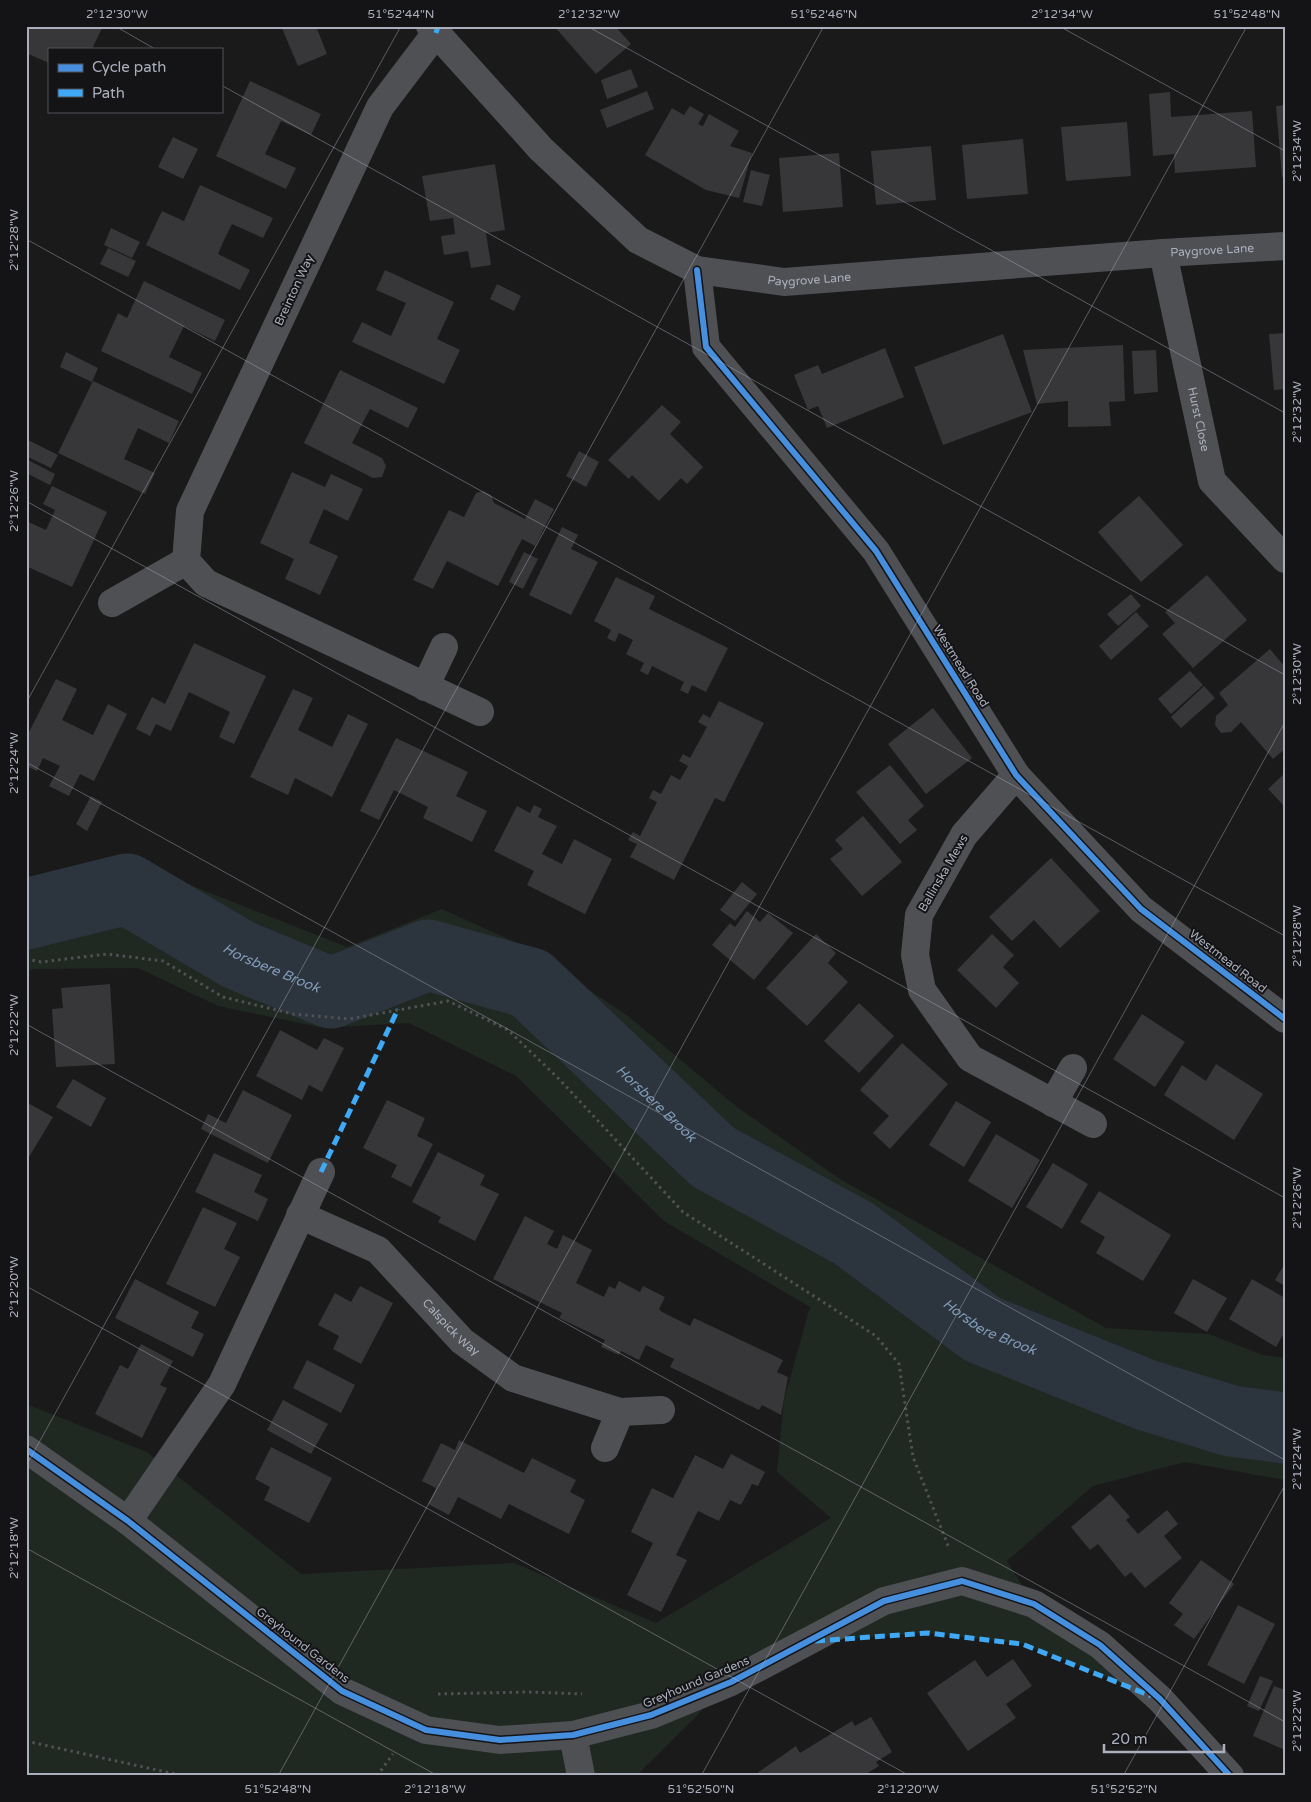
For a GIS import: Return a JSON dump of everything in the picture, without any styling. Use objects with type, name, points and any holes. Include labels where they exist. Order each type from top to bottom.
[{"type":"street","name":"Paygrove Lane","points":[[433,30],[541,149],[638,240],[696,270],[784,282],[1163,253],[1285,246]]},
{"type":"street","name":"Breinton Way","points":[[186,561],[190,511],[380,107],[433,30]]},
{"type":"street","name":"Hurst Close","points":[[1163,253],[1212,481],[1285,559]]},
{"type":"street","name":"Westmead Road","points":[[696,270],[706,347],[876,551],[1016,775],[1141,909],[1285,1019]]},
{"type":"street","points":[[112,603],[186,561],[206,583],[480,712]]},
{"type":"street","points":[[425,687],[444,648]]},
{"type":"street","name":"Ballinska Mews","points":[[1016,775],[964,835],[919,916],[915,955],[922,990],[970,1058],[1093,1124]]},
{"type":"street","points":[[1053,1103],[1073,1068]]},
{"type":"street","points":[[128,1522],[222,1384],[321,1172]]},
{"type":"street","name":"Calspick Way","points":[[300,1215],[378,1250],[462,1341],[513,1378],[620,1412],[661,1410]]},
{"type":"street","points":[[605,1448],[620,1412]]},
{"type":"street","name":"Greyhound Gardens","points":[[26,1449],[128,1522],[342,1691],[426,1730],[500,1740],[573,1735],[652,1715],[731,1682],[884,1601],[962,1581]]},
{"type":"street","points":[[962,1581],[1034,1604],[1100,1645],[1160,1700],[1230,1776]]},
{"type":"street","points":[[573,1735],[581,1776]]},
{"type":"path","points":[[26,959],[41,962],[108,954],[164,961],[223,997],[293,1014],[349,1019],[448,1000],[508,1030],[558,1079],[683,1212],[876,1336],[899,1364],[913,1457],[962,1581]]},
{"type":"path","points":[[377,1776],[436,1694],[528,1692],[583,1694]]},
{"type":"path","points":[[26,1741],[184,1776]]},
{"type":"shaded area","points":[[119,857],[347,947],[442,909],[524,946],[628,1016],[737,1107],[840,1179],[1106,1328],[1209,1334],[1263,1355],[1285,1358],[1285,1480],[1185,1462],[1093,1486],[1007,1561],[1034,1604],[1160,1699],[1022,1644],[928,1633],[808,1642],[731,1682],[636,1776],[26,1776],[26,1404],[147,1452],[301,1574],[514,1563],[656,1623],[831,1518],[777,1472],[784,1400],[810,1307],[664,1221],[516,1076],[409,1023],[324,1028],[218,1006],[138,968],[34,969],[26,972],[26,879],[30,880]]},
{"type":"building","points":[[26,26],[103,26],[92,48],[48,48],[48,63],[26,53]]},
{"type":"building","points":[[281,26],[316,26],[327,54],[298,66]]},
{"type":"building","points":[[554,26],[615,26],[631,44],[596,74]]},
{"type":"building","points":[[631,69],[638,87],[607,99],[601,80]]},
{"type":"building","points":[[250,81],[321,114],[311,135],[281,121],[265,154],[296,168],[286,189],[216,156]]},
{"type":"building","points":[[647,91],[654,109],[607,128],[600,110]]},
{"type":"building","points":[[1170,92],[1171,117],[1252,111],[1256,167],[1175,173],[1174,154],[1153,156],[1149,94]]},
{"type":"building","points":[[1285,105],[1285,177],[1282,177],[1276,106]]},
{"type":"building","points":[[690,106],[704,114],[698,124],[703,126],[709,114],[739,131],[730,146],[752,153],[739,198],[706,190],[645,155],[672,108],[684,115]]},
{"type":"building","points":[[1127,122],[1131,176],[1066,181],[1061,127]]},
{"type":"building","points":[[173,137],[198,149],[183,179],[158,167]]},
{"type":"building","points":[[1023,139],[1028,194],[967,199],[962,145]]},
{"type":"building","points":[[931,146],[936,200],[876,205],[871,151]]},
{"type":"building","points":[[839,153],[843,207],[783,212],[779,158]]},
{"type":"building","points":[[495,164],[505,230],[486,233],[491,265],[471,268],[468,251],[444,255],[441,236],[455,234],[453,218],[430,221],[422,176]]},
{"type":"building","points":[[751,170],[770,175],[762,206],[743,202]]},
{"type":"building","points":[[200,185],[273,218],[263,238],[232,224],[224,240],[218,254],[250,270],[240,290],[146,245],[162,211],[184,221]]},
{"type":"building","points":[[111,228],[140,242],[132,258],[104,245]]},
{"type":"building","points":[[108,248],[136,261],[128,277],[100,264]]},
{"type":"building","points":[[385,270],[454,302],[437,339],[460,350],[444,384],[352,342],[362,322],[391,336],[406,303],[376,290]]},
{"type":"building","points":[[144,281],[225,320],[215,341],[184,326],[169,357],[202,373],[192,394],[101,351],[118,313],[127,318]]},
{"type":"building","points":[[497,284],[521,296],[514,311],[490,299]]},
{"type":"building","points":[[1285,333],[1285,389],[1274,390],[1269,334]]},
{"type":"building","points":[[1003,334],[1032,412],[943,445],[914,367]]},
{"type":"building","points":[[1123,345],[1125,401],[1109,402],[1111,426],[1068,427],[1068,401],[1037,404],[1023,350]]},
{"type":"building","points":[[885,348],[904,397],[827,428],[818,406],[808,410],[794,375],[818,365],[822,374]]},
{"type":"building","points":[[1156,350],[1158,392],[1134,394],[1132,351]]},
{"type":"building","points":[[66,352],[98,368],[92,382],[60,367]]},
{"type":"building","points":[[340,370],[418,408],[408,428],[370,409],[352,443],[382,458],[386,466],[382,477],[373,478],[304,443]]},
{"type":"building","points":[[93,381],[179,421],[169,443],[138,428],[124,459],[155,473],[145,494],[58,453]]},
{"type":"building","points":[[662,405],[681,422],[670,434],[703,467],[687,484],[681,478],[659,501],[632,475],[629,479],[608,460]]},
{"type":"building","points":[[26,439],[58,455],[51,468],[26,456]]},
{"type":"building","points":[[579,451],[599,462],[586,487],[566,476]]},
{"type":"building","points":[[26,459],[55,474],[50,485],[26,473]]},
{"type":"building","points":[[292,472],[325,487],[331,474],[363,489],[348,521],[324,509],[309,543],[338,556],[320,595],[285,579],[294,559],[260,543]]},
{"type":"building","points":[[52,486],[107,512],[72,587],[26,566],[26,521],[46,530],[55,510],[43,504]]},
{"type":"building","points":[[483,491],[491,495],[494,503],[525,519],[535,499],[554,509],[535,546],[522,539],[498,586],[447,561],[433,589],[413,580],[449,510],[464,517],[476,493]]},
{"type":"building","points":[[1139,496],[1183,545],[1141,582],[1098,532]]},
{"type":"building","points":[[562,527],[578,535],[571,549],[598,562],[571,615],[529,595]]},
{"type":"building","points":[[524,552],[538,559],[523,589],[509,582]]},
{"type":"building","points":[[1207,575],[1247,620],[1193,668],[1162,634],[1175,623],[1165,612]]},
{"type":"building","points":[[616,577],[655,596],[649,609],[728,648],[706,692],[692,685],[688,694],[680,690],[684,682],[652,666],[648,675],[640,671],[644,663],[626,654],[633,640],[619,633],[615,642],[607,638],[611,630],[594,621]]},
{"type":"building","points":[[1131,594],[1141,606],[1118,626],[1107,614]]},
{"type":"building","points":[[1136,612],[1149,626],[1111,660],[1099,646]]},
{"type":"building","points":[[194,643],[266,676],[234,744],[219,737],[230,712],[189,692],[171,731],[156,724],[150,736],[136,729],[152,697],[165,704]]},
{"type":"building","points":[[1270,649],[1285,667],[1285,749],[1273,759],[1241,722],[1231,732],[1221,733],[1215,725],[1216,716],[1228,705],[1219,693]]},
{"type":"building","points":[[1190,671],[1203,685],[1171,714],[1158,699]]},
{"type":"building","points":[[56,679],[77,689],[62,720],[93,735],[108,704],[127,714],[94,781],[80,774],[69,796],[49,786],[60,766],[43,758],[37,771],[26,766],[26,738]]},
{"type":"building","points":[[1204,686],[1215,698],[1181,728],[1171,717]]},
{"type":"building","points":[[293,689],[313,698],[298,730],[332,747],[348,714],[368,724],[332,797],[295,778],[288,795],[250,777]]},
{"type":"building","points":[[719,701],[764,723],[724,802],[715,798],[674,880],[630,857],[637,844],[628,840],[633,832],[640,836],[657,802],[649,798],[653,790],[661,794],[671,775],[680,780],[688,766],[679,761],[683,754],[690,758],[707,727],[698,722],[703,714],[710,718]]},
{"type":"building","points":[[933,708],[972,758],[926,794],[888,744]]},
{"type":"building","points":[[396,738],[468,772],[456,796],[487,811],[472,842],[423,818],[428,807],[394,790],[379,820],[360,811]]},
{"type":"building","points":[[890,765],[924,806],[908,820],[917,830],[900,844],[856,792]]},
{"type":"building","points":[[1285,773],[1285,807],[1268,789]]},
{"type":"building","points":[[91,796],[102,802],[87,831],[76,824]]},
{"type":"building","points":[[534,805],[542,809],[538,817],[557,826],[542,854],[562,864],[574,839],[612,859],[585,914],[527,885],[534,871],[494,851],[517,806],[530,813]]},
{"type":"building","points":[[863,816],[902,862],[862,896],[830,859],[843,849],[835,840]]},
{"type":"building","points":[[1051,858],[1100,911],[1060,948],[1034,920],[1012,941],[989,917]]},
{"type":"building","points":[[742,882],[757,894],[735,921],[720,910]]},
{"type":"building","points":[[747,911],[760,922],[768,913],[793,933],[754,980],[712,945],[730,923],[735,927]]},
{"type":"building","points":[[816,934],[836,953],[828,963],[848,982],[807,1026],[766,988]]},
{"type":"building","points":[[992,934],[1014,955],[1003,967],[1019,983],[996,1008],[957,970]]},
{"type":"building","points":[[110,984],[115,1064],[56,1067],[52,1009],[63,1008],[61,988]]},
{"type":"building","points":[[859,1003],[894,1036],[859,1073],[824,1041]]},
{"type":"building","points":[[1142,1014],[1185,1042],[1155,1087],[1113,1059]]},
{"type":"building","points":[[280,1030],[317,1050],[324,1038],[344,1048],[322,1092],[309,1085],[302,1100],[256,1076]]},
{"type":"building","points":[[902,1043],[948,1084],[890,1149],[873,1133],[889,1116],[860,1090]]},
{"type":"building","points":[[1216,1064],[1263,1094],[1234,1140],[1164,1095],[1182,1065],[1206,1081]]},
{"type":"building","points":[[73,1079],[106,1098],[91,1127],[56,1107]]},
{"type":"building","points":[[243,1090],[292,1115],[268,1163],[201,1129],[208,1114],[226,1123]]},
{"type":"building","points":[[387,1100],[425,1118],[417,1136],[433,1144],[411,1187],[391,1177],[397,1165],[363,1148]]},
{"type":"building","points":[[956,1101],[991,1122],[964,1167],[929,1145]]},
{"type":"building","points":[[26,1102],[53,1117],[26,1162]]},
{"type":"building","points":[[996,1134],[1040,1160],[1012,1208],[968,1181]]},
{"type":"building","points":[[438,1152],[485,1175],[480,1185],[499,1194],[475,1241],[438,1222],[441,1217],[412,1202]]},
{"type":"building","points":[[214,1153],[262,1175],[254,1192],[268,1199],[258,1221],[195,1192]]},
{"type":"building","points":[[1053,1163],[1088,1184],[1062,1229],[1026,1207]]},
{"type":"building","points":[[1099,1191],[1171,1235],[1143,1281],[1096,1253],[1105,1237],[1080,1222]]},
{"type":"building","points":[[203,1207],[237,1223],[224,1249],[240,1257],[215,1307],[166,1284]]},
{"type":"building","points":[[525,1216],[554,1231],[547,1244],[557,1249],[563,1235],[592,1250],[576,1283],[604,1297],[609,1286],[615,1289],[619,1281],[640,1292],[643,1286],[665,1297],[659,1309],[662,1312],[690,1326],[694,1318],[783,1360],[777,1372],[788,1377],[781,1415],[762,1405],[759,1410],[670,1367],[674,1359],[646,1345],[639,1360],[621,1351],[619,1355],[601,1347],[605,1340],[559,1318],[562,1313],[493,1279]]},
{"type":"building","points":[[1285,1263],[1285,1286],[1275,1280]]},
{"type":"building","points":[[135,1279],[199,1312],[191,1328],[204,1334],[193,1357],[115,1318]]},
{"type":"building","points":[[1193,1279],[1227,1298],[1207,1332],[1174,1313]]},
{"type":"building","points":[[1252,1279],[1285,1298],[1285,1336],[1283,1335],[1276,1347],[1229,1319]]},
{"type":"building","points":[[360,1286],[393,1303],[361,1364],[333,1349],[339,1336],[318,1325],[335,1293],[351,1302]]},
{"type":"building","points":[[141,1344],[173,1361],[160,1385],[167,1388],[142,1438],[95,1414],[120,1365],[128,1369]]},
{"type":"building","points":[[307,1360],[355,1385],[341,1413],[293,1388]]},
{"type":"building","points":[[283,1400],[328,1424],[311,1454],[267,1430]]},
{"type":"building","points":[[459,1440],[524,1473],[532,1458],[576,1480],[570,1492],[585,1500],[569,1534],[509,1504],[501,1519],[458,1497],[449,1515],[428,1504],[436,1488],[422,1481],[441,1443],[455,1450]]},
{"type":"building","points":[[271,1447],[332,1478],[309,1523],[264,1500],[270,1487],[255,1479]]},
{"type":"building","points":[[731,1454],[765,1472],[758,1486],[752,1484],[741,1505],[730,1500],[719,1521],[698,1511],[676,1555],[687,1560],[661,1612],[627,1595],[653,1543],[631,1532],[652,1488],[673,1498],[695,1455],[723,1469]]},
{"type":"building","points":[[1110,1494],[1130,1517],[1126,1520],[1138,1534],[1167,1510],[1178,1524],[1164,1536],[1182,1558],[1145,1588],[1131,1572],[1125,1577],[1098,1544],[1090,1550],[1071,1527]]},
{"type":"building","points":[[1201,1560],[1234,1584],[1194,1639],[1174,1625],[1183,1614],[1169,1603]]},
{"type":"building","points":[[1238,1605],[1275,1624],[1244,1684],[1207,1665]]},
{"type":"building","points":[[1013,1659],[1032,1686],[1006,1704],[1016,1718],[968,1751],[927,1693],[975,1660],[987,1677]]},
{"type":"building","points":[[1260,1676],[1273,1681],[1259,1711],[1247,1706]]},
{"type":"building","points":[[1274,1686],[1285,1690],[1285,1750],[1253,1736]]},
{"type":"building","points":[[871,1717],[892,1752],[876,1762],[879,1766],[863,1776],[753,1776],[796,1746],[800,1753],[852,1721],[855,1726]]},
{"type":"waterway","name":"Horsbere Brook","points":[[26,914],[127,889],[239,955],[331,993],[428,955],[530,983],[713,1157],[853,1233],[982,1329],[1146,1395],[1231,1421],[1285,1428]]},
{"type":"marked path","points":[[436,33],[438,26]]},
{"type":"marked path","points":[[321,1172],[398,1009]]},
{"type":"marked path","points":[[815,1641],[928,1633],[1022,1644],[1151,1696]]},
{"type":"cycle path","points":[[697,270],[706,347],[876,551],[1016,775],[1141,909],[1285,1019]]},
{"type":"cycle path","points":[[26,1449],[128,1521],[342,1691],[426,1730],[500,1740],[573,1735],[651,1715],[731,1682],[884,1601],[962,1581],[1034,1604],[1100,1645],[1160,1699],[1230,1776]]}]
